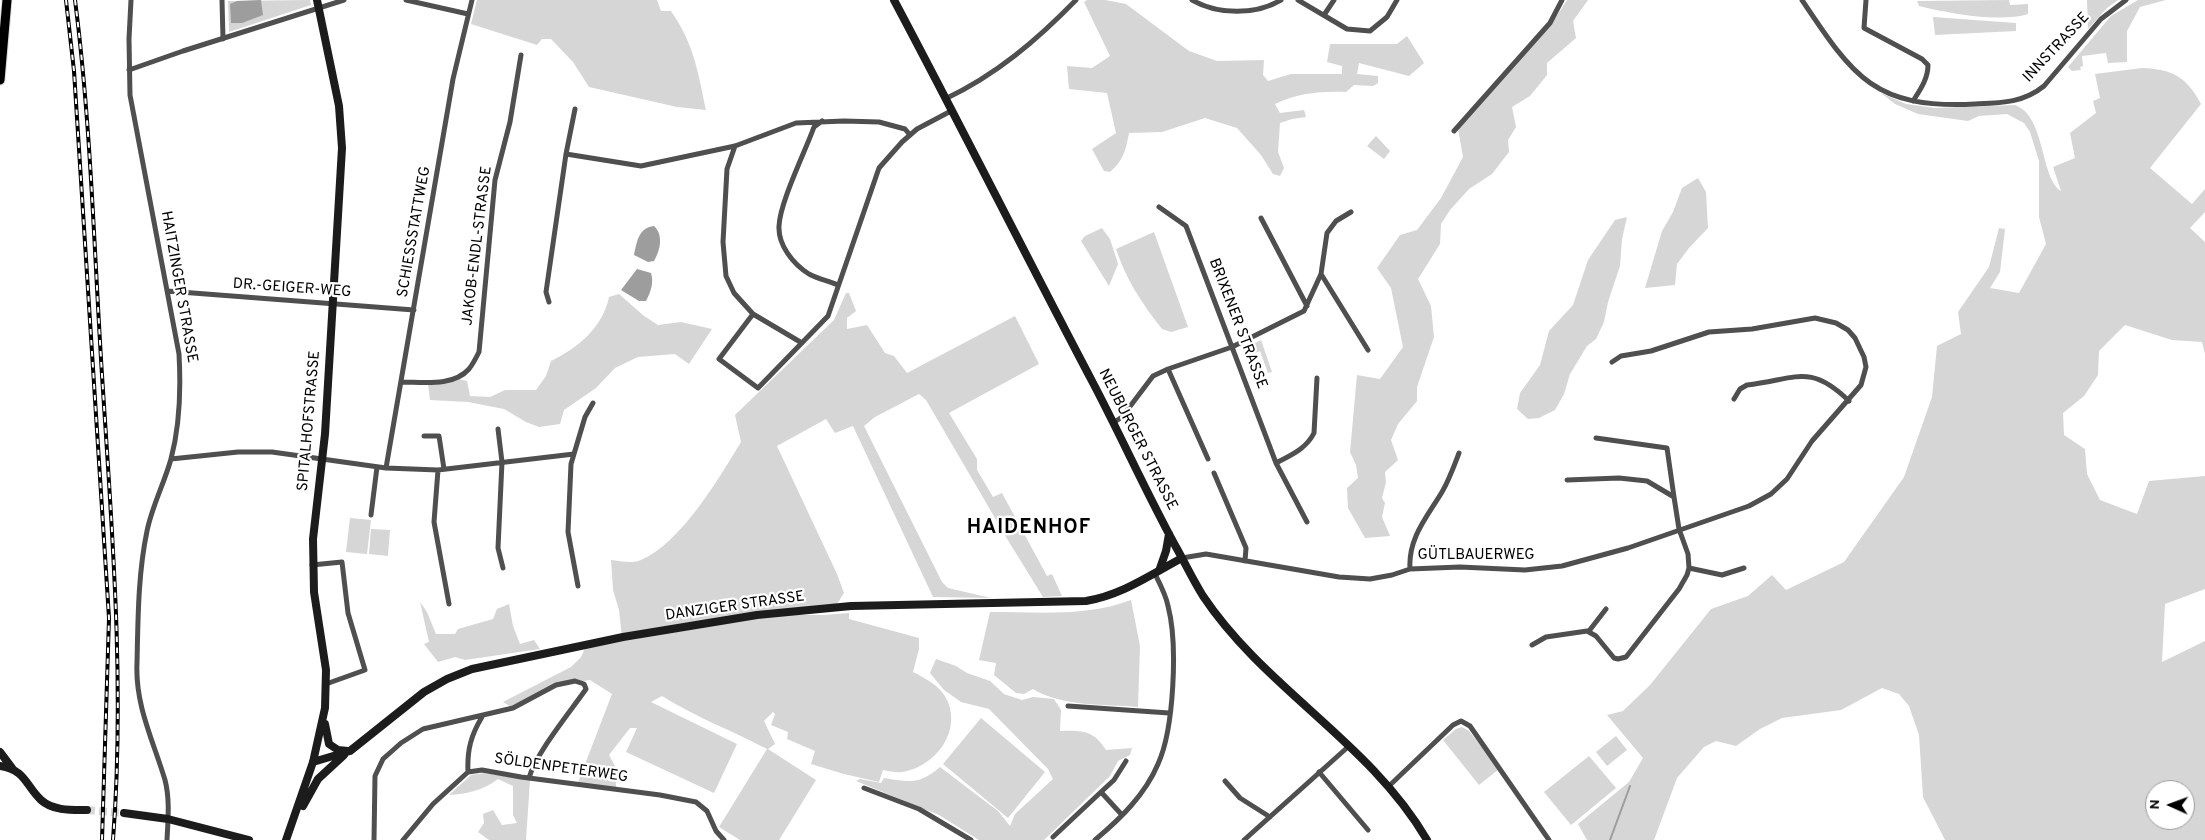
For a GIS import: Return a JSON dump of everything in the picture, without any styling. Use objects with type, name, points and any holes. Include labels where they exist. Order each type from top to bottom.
[{"type":"main road","points":[[0,80],[7,0]]},
{"type":"street","name":"HAITZINGER STRASSE","points":[[131,0],[129,70],[133,112],[179,354],[180,406],[171,459],[147,528],[142,557],[137,666],[138,691],[143,717],[165,780],[168,819],[167,840]]},
{"type":"street","points":[[222,0],[223,39]]},
{"type":"street","name":"SPITALHOFSTRASSE","points":[[286,840],[313,762],[325,708],[326,684],[312,565],[314,516],[323,458],[342,170],[342,126],[317,0]]},
{"type":"street","points":[[129,70],[344,0]]},
{"type":"street","points":[[406,0],[468,14]]},
{"type":"street","name":"SCHIESSSTATTWEG","points":[[386,468],[452,84],[472,0]]},
{"type":"street","name":"NEUBURGER STRASSE","points":[[894,0],[1169,534],[1202,594],[1228,631],[1251,656],[1349,746],[1389,786],[1399,797],[1427,840]]},
{"type":"street","points":[[945,99],[985,78],[1012,59],[1043,34],[1076,0]]},
{"type":"street","points":[[1192,0],[1226,11],[1270,7],[1281,0]]},
{"type":"street","points":[[1298,0],[1347,29],[1370,31],[1387,17],[1397,0]]},
{"type":"street","points":[[1324,15],[1334,0]]},
{"type":"street","points":[[1454,131],[1550,23],[1562,0]]},
{"type":"street","name":"INNSTRASSE","points":[[1802,0],[1832,45],[1854,71],[1886,91],[1912,101],[1934,105],[2002,102],[2020,100],[2034,94],[2044,86],[2101,20],[2126,0]]},
{"type":"street","points":[[1866,0],[1864,28],[1922,59],[1928,65],[1928,73],[1924,83],[1912,101]]},
{"type":"street","name":"JAKOB-ENDL-STRASSE","points":[[401,382],[431,383],[456,379],[468,370],[479,352],[495,180],[510,122],[521,55]]},
{"type":"street","points":[[549,302],[546,292],[566,154],[575,109]]},
{"type":"street","points":[[753,314],[719,359],[758,388],[828,316],[854,244],[868,195],[879,168],[917,129],[951,111]]},
{"type":"street","points":[[822,122],[814,127],[787,197],[779,227],[782,243],[793,260],[809,274],[838,285]]},
{"type":"street","points":[[566,154],[642,166],[736,146],[796,123],[879,122],[905,129],[910,135]]},
{"type":"street","points":[[736,146],[727,169],[723,242],[726,276],[734,293],[753,314],[802,343]]},
{"type":"street","name":"BRIXENER STRASSE","points":[[1159,207],[1186,226],[1276,463],[1307,522]]},
{"type":"street","points":[[1112,423],[1122,417],[1153,376],[1168,368],[1232,347],[1304,311],[1321,274],[1327,234],[1336,221],[1351,212]]},
{"type":"street","points":[[1260,218],[1307,306]]},
{"type":"street","points":[[1321,274],[1368,350]]},
{"type":"street","name":"DR.-GEIGER-WEG","points":[[167,291],[414,310]]},
{"type":"street","name":"GÜTLBAUERWEG","points":[[1182,558],[1206,554],[1339,577],[1370,579],[1410,569],[1460,567],[1525,570],[1562,566],[1628,548],[1749,506],[1771,494],[1786,479],[1812,441],[1849,401],[1860,385],[1866,367],[1864,357],[1855,338],[1848,330],[1826,319],[1815,318],[1752,329],[1709,332],[1651,350],[1621,356],[1612,362]]},
{"type":"street","points":[[1168,368],[1208,459]]},
{"type":"street","points":[[1734,399],[1740,389],[1747,385],[1800,375],[1813,377],[1825,382],[1836,388],[1849,401]]},
{"type":"street","points":[[1276,463],[1304,448],[1314,433],[1318,378]]},
{"type":"street","points":[[578,586],[568,532],[572,464],[585,417],[593,402]]},
{"type":"street","points":[[498,429],[502,462],[498,548],[502,568]]},
{"type":"street","points":[[424,436],[439,436],[444,469]]},
{"type":"street","points":[[1532,645],[1546,637],[1589,631],[1596,636],[1614,658],[1626,657],[1679,589],[1689,568],[1688,554],[1679,529],[1667,448],[1596,438]]},
{"type":"street","points":[[171,459],[238,452],[272,452],[386,468],[438,470],[574,454]]},
{"type":"street","points":[[1410,569],[1409,556],[1417,531],[1443,490],[1459,453]]},
{"type":"street","points":[[371,515],[377,467]]},
{"type":"street","points":[[438,470],[434,522],[449,604]]},
{"type":"street","points":[[1214,473],[1246,548],[1245,561]]},
{"type":"street","points":[[1567,480],[1619,478],[1647,481],[1674,496]]},
{"type":"street","points":[[1095,840],[1139,797],[1158,765],[1165,748],[1172,669],[1171,624],[1168,605],[1157,572],[1166,551],[1169,534]]},
{"type":"street","name":"DANZIGER STRASSE","points":[[313,762],[349,751],[424,692],[447,678],[472,669],[622,637],[757,615],[859,606],[1086,601],[1119,592],[1182,558]]},
{"type":"street","points":[[312,565],[342,562],[348,613],[365,670],[326,684]]},
{"type":"street","points":[[1689,568],[1722,575],[1744,568]]},
{"type":"street","points":[[1589,631],[1606,609]]},
{"type":"street","points":[[374,840],[375,776],[383,759],[401,743],[423,729],[482,717],[513,708],[556,685],[574,681],[584,684],[586,689],[554,735],[531,771],[529,778]]},
{"type":"street","points":[[1068,706],[1169,713]]},
{"type":"street","points":[[325,708],[325,732],[329,744],[338,750],[349,751]]},
{"type":"street","points":[[403,840],[433,804],[468,772],[467,757],[471,736],[482,717]]},
{"type":"street","points":[[1389,786],[1453,725],[1461,720],[1470,726],[1548,840]]},
{"type":"street","points":[[1247,839],[1349,746]]},
{"type":"street","points":[[291,830],[309,792],[318,779],[349,751]]},
{"type":"street","points":[[0,752],[12,768],[50,806],[68,810],[87,810]]},
{"type":"street","points":[[1052,837],[1114,780],[1126,761]]},
{"type":"street","points":[[0,766],[12,768]]},
{"type":"street","name":"SÖLDENPETERWEG","points":[[468,772],[482,770],[660,795],[696,802],[707,811],[716,830],[724,840]]},
{"type":"street","points":[[1320,772],[1368,830]]},
{"type":"street","points":[[1225,781],[1240,798],[1270,817]]},
{"type":"street","points":[[864,788],[919,810],[971,840]]},
{"type":"street","points":[[1101,792],[1122,815]]},
{"type":"street","points":[[124,813],[168,819],[235,838],[249,840]]},
{"type":"shaded area","points":[[261,0],[263,15],[242,23],[231,23],[230,4],[237,1]]},
{"type":"shaded area","points":[[310,0],[311,5],[229,32],[228,1]]},
{"type":"shaded area","points":[[477,0],[657,0],[661,11],[671,11],[685,35],[694,59],[706,110],[677,107],[589,87],[573,62],[551,39],[542,39],[537,45],[471,24]]},
{"type":"shaded area","points":[[1087,0],[1105,0],[1126,4],[1189,51],[1217,61],[1264,60],[1263,75],[1268,81],[1291,74],[1342,74],[1342,66],[1327,62],[1330,44],[1397,44],[1407,36],[1424,63],[1409,76],[1359,63],[1357,74],[1378,76],[1378,83],[1373,86],[1354,85],[1346,92],[1319,92],[1301,95],[1275,104],[1280,113],[1304,110],[1306,117],[1280,123],[1278,152],[1284,168],[1280,176],[1273,174],[1261,155],[1237,128],[1205,118],[1162,132],[1129,133],[1121,159],[1110,172],[1104,171],[1092,149],[1116,133],[1107,93],[1069,89],[1067,66],[1092,68],[1110,56],[1084,2]]},
{"type":"shaded area","points":[[1567,0],[1588,0],[1573,21],[1576,38],[1547,63],[1547,75],[1530,96],[1512,107],[1516,127],[1508,140],[1509,152],[1492,174],[1469,189],[1450,210],[1441,224],[1440,244],[1418,279],[1431,306],[1434,337],[1417,387],[1417,401],[1398,424],[1391,440],[1398,460],[1385,472],[1386,482],[1382,498],[1385,503],[1382,517],[1390,536],[1365,538],[1348,508],[1347,488],[1358,478],[1356,465],[1350,452],[1357,375],[1380,379],[1403,347],[1391,288],[1377,268],[1400,235],[1417,230],[1441,198],[1463,157],[1458,129],[1551,25]]},
{"type":"shaded area","points":[[2009,0],[2010,5],[2028,4],[2028,14],[2003,18],[1974,16],[1919,6],[1917,1]]},
{"type":"shaded area","points":[[2087,0],[2118,0],[2107,8],[2088,29]]},
{"type":"shaded area","points":[[2138,0],[2166,0],[2140,7],[2127,31],[2127,62],[2108,63],[2106,53],[2082,56],[2083,66],[2080,67],[2081,70],[2072,71],[2068,67],[2111,16]]},
{"type":"shaded area","points":[[1933,17],[2016,23],[2016,31],[1935,35]]},
{"type":"shaded area","points":[[2142,68],[2162,70],[2177,76],[2190,87],[2201,104],[2150,168],[2192,204],[2205,189],[2205,212],[2190,228],[2205,242],[2205,354],[2202,342],[2172,340],[2125,325],[2099,351],[2098,375],[2084,396],[2063,413],[2064,435],[2085,449],[2087,474],[2100,500],[2137,514],[2149,481],[2205,476],[2205,589],[2165,604],[2162,662],[2205,641],[2205,840],[1945,840],[1923,797],[1919,735],[1909,706],[1899,694],[1882,688],[1841,710],[1782,718],[1760,729],[1736,746],[1716,741],[1704,747],[1677,778],[1654,840],[1587,840],[1578,824],[1629,782],[1643,758],[1607,715],[1623,711],[1650,685],[1711,609],[1748,596],[1772,575],[1786,590],[1844,562],[1904,477],[1932,397],[1937,346],[1961,334],[1958,312],[1989,267],[1999,228],[2005,229],[2000,272],[1990,288],[2019,293],[2046,244],[2039,217],[2039,161],[2030,132],[2024,123],[2007,114],[1979,116],[1968,121],[1918,114],[1895,104],[1881,93],[1906,104],[1935,108],[2015,105],[2025,111],[2032,121],[2038,134],[2049,174],[2054,184],[2061,191],[2053,167],[2075,158],[2070,133],[2096,113],[2093,101],[2100,98],[2095,74]]},
{"type":"shaded area","points":[[1376,136],[1390,151],[1384,159],[1367,146]]},
{"type":"shaded area","points":[[1698,178],[1706,192],[1708,228],[1677,264],[1675,285],[1645,288],[1662,231],[1673,212],[1682,188]]},
{"type":"shaded area","points":[[1627,217],[1622,239],[1620,266],[1608,302],[1604,322],[1596,339],[1587,346],[1570,374],[1564,394],[1555,410],[1539,418],[1528,419],[1517,409],[1520,393],[1540,365],[1549,331],[1573,305],[1588,260],[1615,220]]},
{"type":"shaded area","points":[[654,226],[660,238],[659,248],[654,261],[648,262],[634,255],[641,233]]},
{"type":"shaded area","points":[[1102,228],[1110,239],[1118,264],[1109,286],[1081,241],[1085,236]]},
{"type":"shaded area","points":[[1154,232],[1188,327],[1171,332],[1162,329],[1141,301],[1116,249]]},
{"type":"shaded area","points":[[637,269],[651,273],[652,287],[646,301],[639,301],[621,290]]},
{"type":"shaded area","points":[[846,293],[849,293],[856,311],[847,318],[847,329],[867,325],[885,353],[894,356],[907,373],[1015,316],[1039,364],[949,413],[977,459],[977,470],[993,497],[1002,493],[1047,576],[1052,574],[1062,596],[1043,597],[926,400],[919,394],[875,417],[864,426],[942,582],[948,588],[991,598],[933,597],[853,426],[835,433],[826,419],[777,446],[837,574],[844,593],[837,604],[761,615],[849,613],[849,619],[919,638],[919,649],[913,672],[940,690],[946,698],[950,710],[949,734],[943,745],[926,763],[914,769],[900,772],[883,770],[879,782],[811,764],[815,751],[787,739],[788,732],[771,725],[775,714],[773,712],[764,721],[775,744],[768,749],[816,780],[779,840],[740,840],[719,827],[767,749],[688,711],[662,696],[651,702],[737,744],[714,793],[626,752],[637,728],[630,728],[609,755],[616,768],[616,789],[577,785],[612,694],[590,680],[556,685],[513,708],[503,702],[571,667],[581,657],[587,644],[622,637],[619,610],[613,590],[611,560],[630,562],[641,560],[656,552],[684,525],[710,491],[741,442],[735,415],[834,320]]},
{"type":"shaded area","points":[[619,294],[644,316],[658,325],[681,322],[712,329],[689,364],[675,354],[638,357],[615,368],[596,388],[564,410],[560,424],[539,427],[504,409],[468,402],[430,400],[428,384],[458,379],[467,381],[470,396],[490,397],[505,390],[536,390],[546,376],[551,361],[580,343],[601,318],[609,297]]},
{"type":"shaded area","points":[[1261,340],[1272,372],[1268,373],[1260,351],[1246,357],[1243,349]]},
{"type":"shaded area","points":[[350,518],[371,520],[367,554],[346,552]]},
{"type":"shaded area","points":[[371,529],[390,530],[388,556],[369,554]]},
{"type":"shaded area","points":[[1131,600],[1140,646],[1138,707],[1070,702],[1044,695],[1033,689],[1024,694],[1016,693],[994,675],[996,663],[979,660],[990,612],[1044,613],[1079,611],[1097,609]]},
{"type":"shaded area","points":[[420,602],[427,612],[436,634],[455,634],[458,629],[493,619],[497,609],[509,604],[513,626],[520,644],[534,640],[540,649],[465,660],[455,657],[438,662],[424,644],[429,642]]},
{"type":"shaded area","points":[[936,659],[990,681],[1004,694],[1022,700],[1033,697],[1054,699],[1061,710],[1060,731],[1081,731],[1092,735],[1097,738],[1106,750],[1132,748],[1130,755],[1118,761],[1110,776],[1044,840],[979,840],[939,815],[856,781],[860,779],[881,783],[884,778],[914,781],[926,777],[940,767],[998,811],[1010,826],[1015,814],[1053,779],[1048,769],[989,709],[961,702],[944,690],[930,673]]},
{"type":"shaded area","points":[[981,718],[1045,772],[1008,818],[943,764]]},
{"type":"shaded area","points":[[1462,727],[1469,731],[1499,769],[1479,785],[1443,740],[1456,729]]},
{"type":"shaded area","points":[[1616,736],[1627,750],[1607,766],[1596,752]]},
{"type":"shaded area","points":[[1589,756],[1616,788],[1571,825],[1544,792]]},
{"type":"shaded area","points":[[484,773],[530,780],[526,840],[489,840],[478,832],[484,823],[483,814],[493,810],[502,825],[517,823],[513,815],[513,786],[498,779],[475,791],[449,795],[471,775]]},
{"type":"waterway","points":[[1610,840],[1630,786]]},
{"type":"tunnel","points":[[87,810],[124,813]]},
{"type":"railway","points":[[66,0],[74,71],[109,618],[102,840]]},
{"type":"railway","points":[[75,0],[85,93],[116,608],[118,724],[113,840]]},
{"type":"district","name":"HAIDENHOF","points":[[1029,529]]}]
